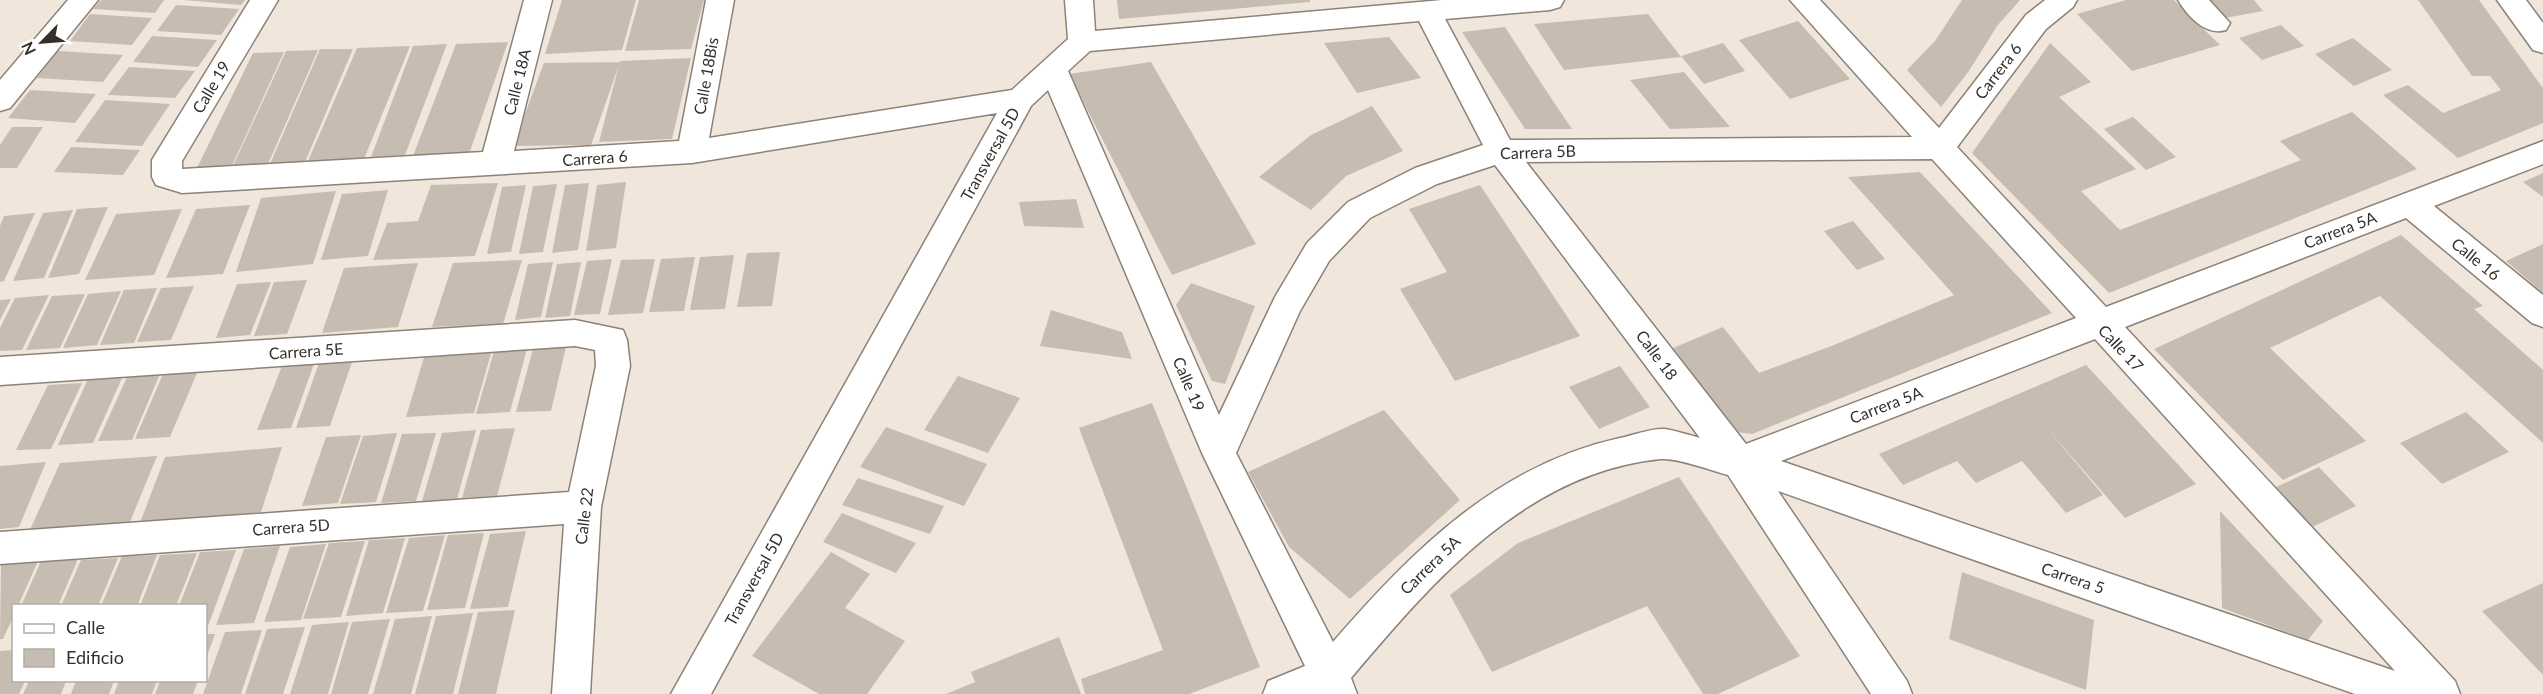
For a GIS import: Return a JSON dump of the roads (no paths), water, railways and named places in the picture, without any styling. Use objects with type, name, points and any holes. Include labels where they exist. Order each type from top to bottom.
[{"type":"street","points":[[0,100],[84,0]]},
{"type":"street","name":"Calle 19","points":[[167,177],[167,160],[264,0]]},
{"type":"street","name":"Calle 18A","points":[[495,165],[538,0]]},
{"type":"street","name":"Calle 18Bis","points":[[692,152],[720,0]]},
{"type":"street","points":[[1079,0],[1082,42],[1428,13],[1551,0]]},
{"type":"street","name":"Calle 17","points":[[1804,0],[2098,324],[2441,694]]},
{"type":"street","name":"Carrera 6","points":[[1940,148],[2036,22],[2063,0]]},
{"type":"street","points":[[2192,0],[2216,23]]},
{"type":"street","points":[[2511,0],[2543,43]]},
{"type":"street","name":"Calle 18","points":[[1428,13],[1500,151],[1739,462],[1893,694]]},
{"type":"street","name":"Transversal 5D","points":[[690,694],[1020,99],[1052,67],[1082,42]]},
{"type":"street","name":"Calle 19","points":[[1052,67],[1219,453],[1334,685]]},
{"type":"street","name":"Carrera 6","points":[[167,177],[182,181],[692,152],[1020,99]]},
{"type":"street","name":"Carrera 5B","points":[[1219,453],[1286,306],[1318,252],[1359,210],[1426,176],[1500,151],[1940,148]]},
{"type":"street","name":"Carrera 5A","points":[[1282,694],[1334,685],[1400,592],[1470,527],[1530,487],[1594,459],[1663,444],[1739,462],[2543,152]]},
{"type":"street","name":"Calle 16","points":[[2409,204],[2543,314]]},
{"type":"street","name":"Carrera 5E","points":[[11,371],[575,333],[611,340]]},
{"type":"street","name":"Calle 22","points":[[572,694],[583,507],[613,366],[611,340]]},
{"type":"street","points":[[0,398],[11,371]]},
{"type":"street","name":"Carrera 5","points":[[1739,462],[2408,694]]},
{"type":"street","name":"Carrera 5D","points":[[0,548],[583,507]]}]
